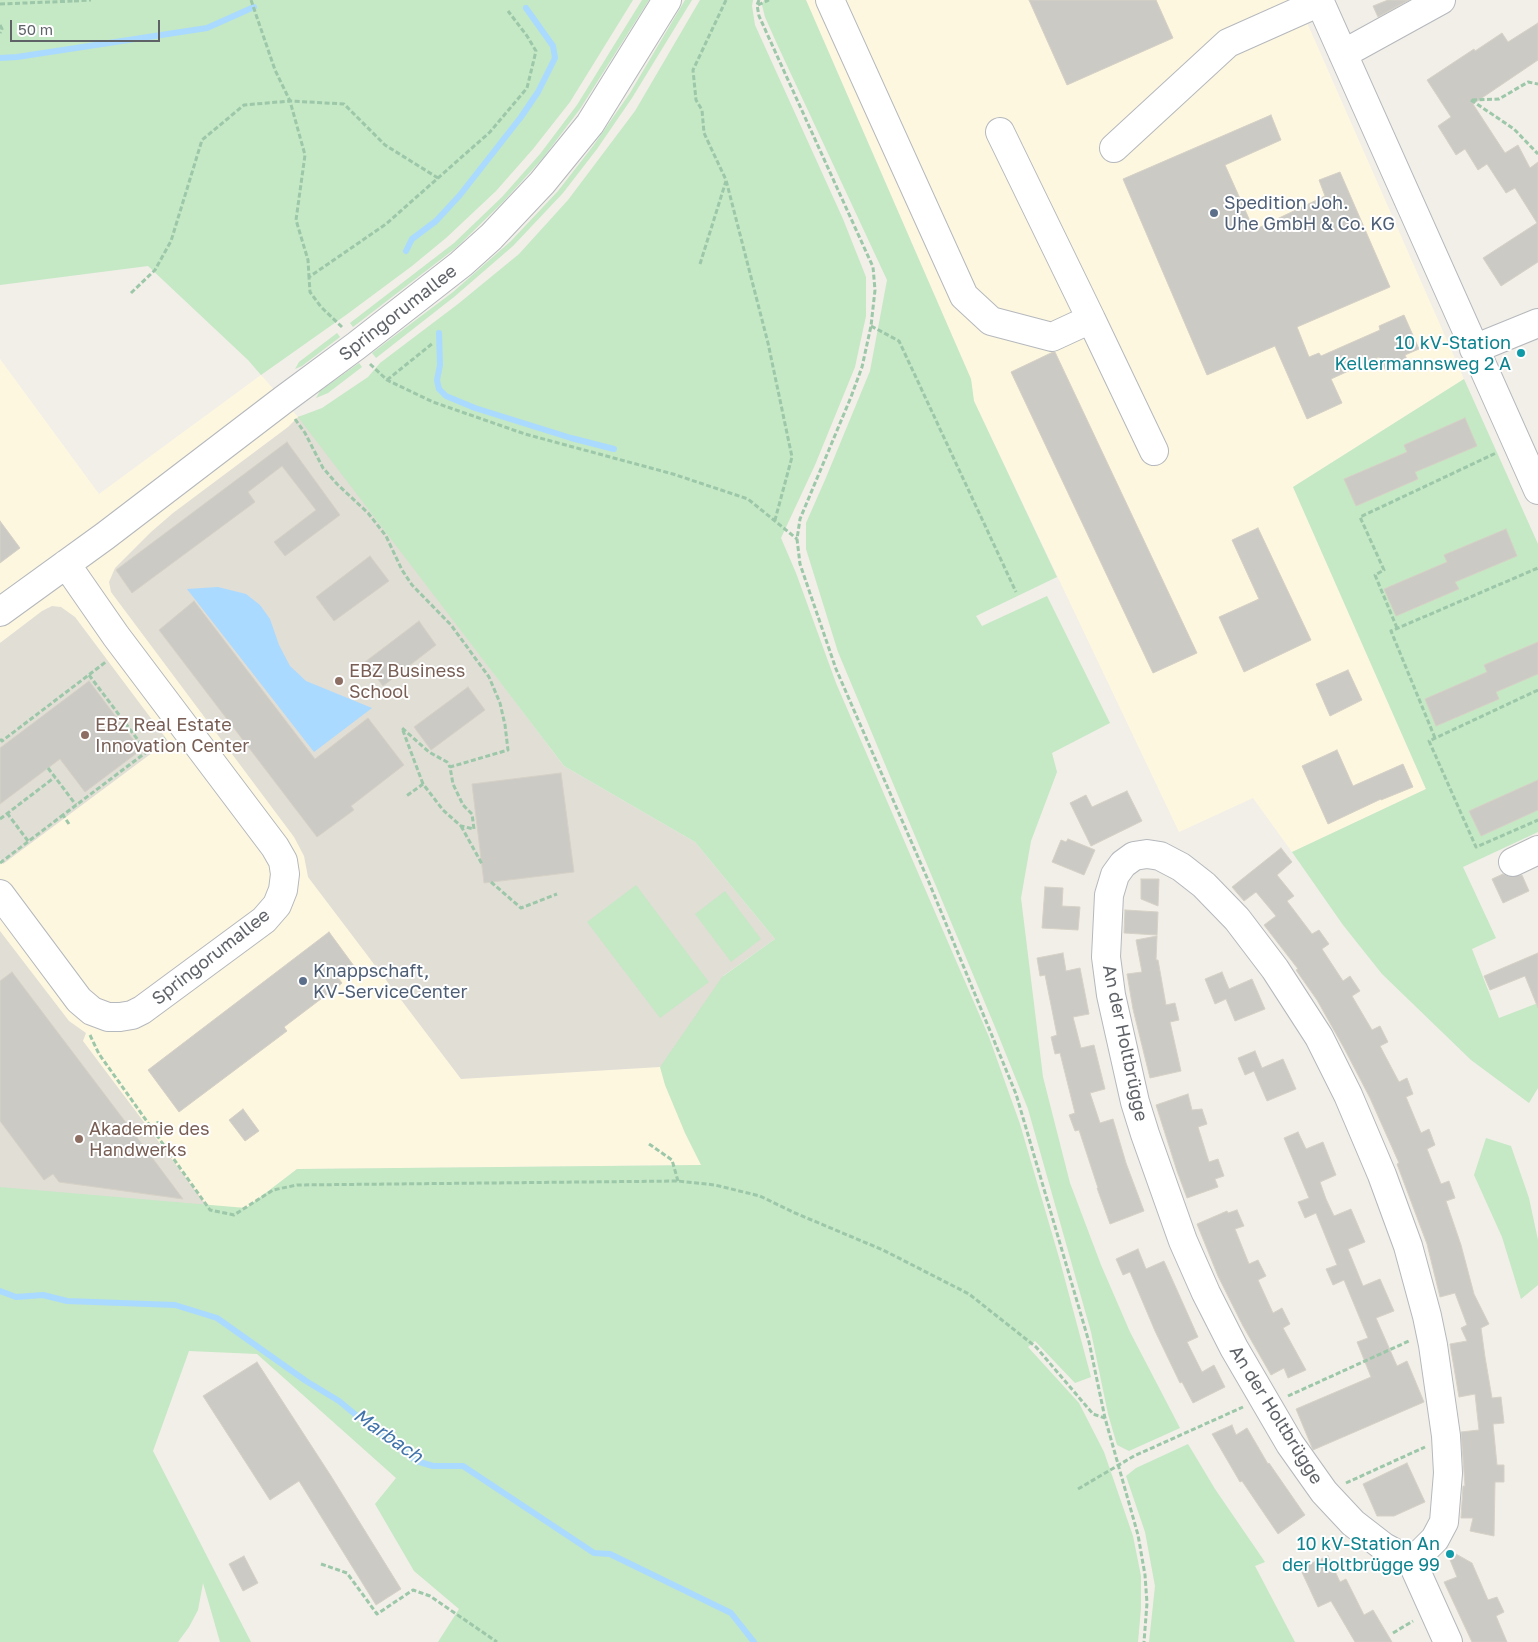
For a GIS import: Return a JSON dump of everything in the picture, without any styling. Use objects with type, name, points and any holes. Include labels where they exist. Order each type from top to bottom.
[{"type":"street","name":"Springorumallee","points":[[0,612],[105,536],[356,346],[461,264],[492,237],[542,183],[590,124],[668,0]]},
{"type":"street","points":[[830,0],[964,296],[991,322],[1052,337],[1091,319]]},
{"type":"street","points":[[1343,54],[1441,0]]},
{"type":"street","points":[[1114,148],[1228,43],[1320,1],[1538,490]]},
{"type":"street","points":[[1000,132],[1154,451]]},
{"type":"street","points":[[1474,349],[1538,323]]},
{"type":"street","name":"Springorumallee","points":[[0,894],[79,1000],[92,1010],[108,1017],[120,1017],[132,1015],[142,1010],[264,920],[277,906],[283,890],[285,874],[283,861],[275,847],[116,636],[66,564]]},
{"type":"street","points":[[1513,862],[1538,850]]},
{"type":"street","name":"An der Holtbrügge","points":[[1147,854],[1160,856],[1180,867],[1204,885],[1237,919],[1275,969],[1305,1014],[1344,1086],[1385,1182],[1408,1246],[1431,1331],[1446,1436],[1448,1473],[1444,1522],[1436,1539],[1412,1562],[1384,1547],[1353,1523],[1308,1471],[1264,1402],[1234,1348],[1206,1293],[1183,1241],[1145,1134],[1130,1079],[1111,995],[1106,956],[1109,895],[1115,875],[1123,864],[1134,856],[1147,854]]},
{"type":"street","points":[[1412,1562],[1448,1642]]},
{"type":"path","points":[[0,4],[91,0]]},
{"type":"path","points":[[251,0],[275,70],[290,101],[305,155],[296,220],[308,260],[310,292],[321,307],[341,325],[371,366],[387,380],[433,402],[563,446],[673,474],[720,488],[748,499],[798,538]]},
{"type":"path","points":[[726,0],[693,70],[696,100],[702,110],[704,133],[726,180],[768,343],[792,457],[775,520]]},
{"type":"path","points":[[759,0],[757,5],[759,16],[873,268],[874,290],[871,326],[862,367],[800,519],[798,538],[800,564],[836,669],[928,880],[1016,1094],[1089,1342],[1105,1418],[1138,1535],[1145,1575],[1147,1603],[1144,1642]]},
{"type":"path","points":[[757,5],[769,0]]},
{"type":"path","points":[[309,277],[386,224],[490,132],[527,88],[536,51],[508,11]]},
{"type":"path","points":[[0,25],[2,28],[0,33]]},
{"type":"path","points":[[1538,84],[1528,82],[1499,99],[1471,100],[1514,129],[1538,154]]},
{"type":"path","points":[[131,293],[156,270],[172,241],[202,140],[244,106],[290,101],[344,104],[385,145],[438,178]]},
{"type":"path","points":[[700,264],[726,180]]},
{"type":"path","points":[[871,326],[899,341],[1016,592]]},
{"type":"path","points":[[387,380],[433,343]]},
{"type":"path","points":[[283,400],[305,433],[323,468],[368,513],[386,536],[402,570],[412,585],[451,625],[490,677],[504,718],[508,750],[450,767]]},
{"type":"path","points":[[1397,628],[1375,575],[1384,570],[1360,517],[1494,455]]},
{"type":"path","points":[[1435,738],[1391,631],[1538,568]]},
{"type":"path","points":[[0,739],[2,741],[108,661]]},
{"type":"path","points":[[89,675],[147,752]]},
{"type":"path","points":[[1538,690],[1430,741],[1476,848],[1538,820]]},
{"type":"path","points":[[0,863],[183,724]]},
{"type":"path","points":[[461,826],[474,829],[472,814],[463,805],[453,784],[450,767],[447,762],[429,752],[402,728],[423,784],[443,810],[461,826],[482,864]]},
{"type":"path","points":[[16,730],[19,734]]},
{"type":"path","points":[[48,768],[76,805]]},
{"type":"path","points":[[0,819],[55,777]]},
{"type":"path","points":[[405,797],[423,784]]},
{"type":"path","points":[[7,813],[28,842]]},
{"type":"path","points":[[63,815],[69,824]]},
{"type":"path","points":[[492,882],[520,908],[556,894]]},
{"type":"path","points":[[88,1029],[99,1054],[210,1210],[234,1215],[273,1190],[297,1185],[678,1182],[715,1185],[760,1196],[883,1250],[969,1294],[1036,1348],[1093,1414],[1105,1418]]},
{"type":"path","points":[[158,1121],[158,1138]]},
{"type":"path","points":[[649,1144],[672,1160],[678,1182]]},
{"type":"path","points":[[1078,1489],[1134,1456],[1431,1331]]},
{"type":"path","points":[[1349,1482],[1426,1447],[1434,1438],[1446,1436]]},
{"type":"path","points":[[321,1564],[347,1573],[377,1614],[413,1590],[430,1596],[497,1642]]},
{"type":"shaded area","points":[[806,0],[1297,0],[1464,379],[1293,487],[1426,789],[1292,852],[1253,798],[1179,832],[974,401],[971,379]]},
{"type":"shaded area","points":[[0,359],[99,494],[261,375],[298,417],[564,766],[701,1165],[297,1169],[247,1208],[0,1222],[0,859],[3,863],[108,661],[75,617],[47,608],[0,643]]},
{"type":"shaded area","name":"EBZ Business School","points":[[299,416],[564,766],[695,842],[775,939],[723,976],[743,1004],[660,1067],[461,1079],[308,877],[304,856],[294,837],[111,592],[109,582],[115,568],[151,532],[173,513],[288,427]]},
{"type":"shaded area","points":[[52,606],[61,607],[75,617],[168,741],[3,864],[0,859],[0,643],[42,611]]},
{"type":"shaded area","name":"Akademie des Handwerks","points":[[0,931],[69,1021],[86,1033],[83,1041],[213,1214],[0,1222]]},
{"type":"green space","points":[[0,0],[633,0],[570,102],[533,149],[496,191],[446,238],[412,266],[261,375],[248,360],[148,266],[0,285]]},
{"type":"green space","points":[[642,0],[649,0],[580,109],[543,158],[503,202],[457,247],[353,327],[350,323],[454,243],[502,197],[540,154],[577,105]]},
{"type":"green space","points":[[685,0],[692,0],[632,98],[597,149],[563,193],[513,246],[454,297],[376,358],[372,353],[453,292],[511,241],[558,191],[593,146],[630,93]]},
{"type":"green space","points":[[700,0],[753,0],[755,25],[843,219],[866,277],[866,316],[855,367],[815,465],[781,538],[796,573],[836,683],[989,1037],[1020,1124],[1091,1377],[1075,1383],[1035,1341],[1028,1347],[1079,1403],[1104,1452],[1133,1536],[1141,1576],[1138,1642],[438,1642],[459,1609],[414,1571],[375,1504],[396,1478],[257,1354],[189,1351],[153,1451],[251,1642],[220,1642],[203,1583],[198,1610],[178,1642],[0,1642],[0,1187],[246,1208],[297,1169],[701,1165],[685,1133],[665,1085],[660,1067],[722,977],[775,939],[695,842],[564,766],[298,417],[322,408],[368,377],[380,363],[458,304],[519,254],[568,200],[635,111]]},
{"type":"green space","points":[[764,0],[806,0],[971,379],[974,401],[1057,577],[976,616],[982,626],[1047,596],[1110,723],[1052,753],[1057,772],[1031,841],[1021,898],[1043,1077],[1070,1183],[1101,1265],[1130,1332],[1180,1428],[1129,1451],[1117,1445],[1108,1414],[1091,1332],[1028,1109],[838,652],[806,549],[806,523],[870,371],[887,280],[765,17],[762,5]]},
{"type":"green space","points":[[337,333],[340,337],[302,366],[295,369],[299,362]]},
{"type":"green space","points":[[359,363],[362,367],[328,393],[316,398],[320,391]]},
{"type":"green space","points":[[1464,379],[1538,544],[1538,832],[1463,867],[1496,938],[1472,949],[1499,1018],[1538,1003],[1538,1088],[1529,1103],[1471,1060],[1382,974],[1343,925],[1292,852],[1426,789],[1293,487]]},
{"type":"green space","points":[[636,885],[709,982],[660,1018],[587,922]]},
{"type":"green space","points":[[725,891],[761,939],[731,962],[695,914]]},
{"type":"green space","points":[[1486,1138],[1511,1146],[1529,1198],[1538,1240],[1538,1285],[1521,1299],[1502,1237],[1474,1175]]},
{"type":"green space","points":[[1188,1444],[1215,1489],[1265,1562],[1255,1566],[1295,1642],[1149,1642],[1155,1586],[1145,1532],[1126,1476],[1136,1468]]},
{"type":"water","points":[[218,587],[246,594],[260,605],[270,619],[279,645],[290,666],[306,681],[372,708],[314,752],[187,589]]},
{"type":"building","points":[[1029,0],[1156,0],[1173,38],[1067,85]]},
{"type":"building","points":[[1388,0],[1409,0],[1378,17],[1373,6]]},
{"type":"building","points":[[1538,23],[1538,60],[1473,104],[1505,153],[1518,145],[1530,168],[1538,162],[1538,262],[1501,286],[1483,258],[1537,223],[1515,188],[1506,193],[1487,164],[1478,170],[1465,149],[1456,155],[1438,126],[1451,117],[1427,80],[1502,33],[1508,42]]},
{"type":"building","points":[[1271,115],[1281,140],[1225,165],[1254,230],[1325,196],[1319,180],[1340,172],[1390,287],[1297,327],[1309,357],[1319,353],[1321,356],[1380,330],[1379,326],[1404,315],[1419,349],[1405,355],[1408,362],[1386,371],[1379,357],[1331,379],[1342,403],[1307,419],[1275,346],[1207,375],[1123,179]]},
{"type":"building","points":[[1055,352],[1197,653],[1153,673],[1011,372]]},
{"type":"building","points":[[1465,418],[1477,446],[1415,472],[1418,479],[1356,506],[1344,479],[1407,452],[1404,445]]},
{"type":"building","points":[[287,442],[340,515],[285,556],[274,542],[316,510],[282,466],[248,492],[255,502],[132,593],[116,570]]},
{"type":"building","points":[[0,521],[20,548],[0,563]]},
{"type":"building","points":[[1258,528],[1311,640],[1244,672],[1219,617],[1259,599],[1232,540]]},
{"type":"building","points":[[1506,529],[1517,556],[1455,582],[1459,589],[1396,616],[1384,589],[1447,562],[1444,555]]},
{"type":"building","points":[[370,556],[389,581],[334,621],[316,597]]},
{"type":"building","points":[[194,601],[315,759],[368,718],[404,765],[351,806],[354,810],[317,837],[159,630]]},
{"type":"building","points":[[419,621],[436,645],[383,686],[365,662]]},
{"type":"building","points":[[1538,642],[1538,674],[1496,692],[1499,699],[1436,726],[1425,699],[1487,672],[1484,665]]},
{"type":"building","points":[[1348,670],[1362,700],[1330,716],[1316,684]]},
{"type":"building","points":[[89,681],[141,750],[85,792],[60,759],[0,804],[0,748]]},
{"type":"building","points":[[468,687],[485,710],[431,750],[414,727]]},
{"type":"building","points":[[1337,750],[1353,786],[1403,764],[1413,787],[1381,799],[1328,824],[1302,766]]},
{"type":"building","points":[[561,773],[574,872],[484,883],[472,784]]},
{"type":"building","points":[[1538,780],[1538,810],[1481,836],[1469,811]]},
{"type":"building","points":[[1127,791],[1142,821],[1091,846],[1070,803],[1086,795],[1092,807]]},
{"type":"building","points":[[1068,839],[1095,850],[1084,875],[1052,862],[1061,840],[1066,842]]},
{"type":"building","points":[[1281,848],[1292,862],[1277,875],[1294,896],[1287,901],[1312,934],[1319,930],[1329,944],[1322,949],[1343,981],[1350,976],[1360,991],[1352,996],[1372,1030],[1380,1026],[1388,1042],[1380,1046],[1399,1082],[1407,1078],[1413,1094],[1406,1097],[1421,1133],[1429,1129],[1435,1145],[1427,1149],[1441,1184],[1449,1181],[1455,1198],[1446,1201],[1461,1245],[1474,1294],[1489,1324],[1481,1328],[1485,1357],[1492,1398],[1501,1397],[1504,1423],[1493,1424],[1497,1465],[1504,1465],[1504,1482],[1495,1482],[1494,1536],[1470,1531],[1473,1518],[1461,1518],[1463,1486],[1465,1486],[1461,1432],[1479,1430],[1475,1394],[1459,1397],[1450,1344],[1467,1341],[1461,1328],[1467,1325],[1455,1293],[1440,1297],[1427,1244],[1397,1164],[1399,1163],[1370,1098],[1317,1000],[1296,970],[1298,969],[1264,925],[1276,916],[1256,892],[1244,901],[1232,887]]},
{"type":"building","points":[[1503,874],[1511,877],[1522,875],[1529,891],[1503,903],[1492,879]]},
{"type":"building","points":[[1141,879],[1159,879],[1158,906],[1141,899]]},
{"type":"building","points":[[1045,887],[1063,888],[1062,906],[1080,907],[1078,930],[1042,928]]},
{"type":"building","points":[[1125,910],[1158,912],[1157,935],[1124,933]]},
{"type":"building","points":[[329,932],[354,966],[338,978],[342,983],[284,1027],[287,1031],[179,1112],[148,1070]]},
{"type":"building","points":[[1157,936],[1156,960],[1158,960],[1166,1005],[1175,1003],[1179,1020],[1170,1022],[1181,1071],[1150,1078],[1133,1009],[1127,974],[1142,972],[1136,940]]},
{"type":"building","points":[[1063,953],[1066,971],[1080,968],[1089,1014],[1073,1017],[1081,1048],[1094,1045],[1105,1089],[1090,1093],[1100,1123],[1113,1119],[1126,1163],[1144,1211],[1110,1224],[1079,1130],[1075,1131],[1069,1115],[1075,1113],[1060,1053],[1055,1054],[1051,1037],[1057,1035],[1045,975],[1040,976],[1037,958]]},
{"type":"building","points":[[1538,953],[1538,1008],[1525,976],[1490,990],[1484,976]]},
{"type":"building","name":"Akademie des Handwerks","points":[[12,972],[183,1199],[59,1182],[53,1174],[44,1180],[0,1121],[0,981]]},
{"type":"building","points":[[1222,972],[1229,989],[1252,979],[1265,1009],[1235,1021],[1226,999],[1215,1004],[1205,979]]},
{"type":"building","points":[[1255,1051],[1262,1068],[1283,1059],[1296,1089],[1267,1101],[1254,1071],[1245,1075],[1238,1058]]},
{"type":"building","points":[[1188,1094],[1192,1110],[1202,1109],[1207,1124],[1198,1127],[1209,1162],[1218,1159],[1224,1176],[1215,1179],[1218,1187],[1187,1198],[1156,1105]]},
{"type":"building","points":[[243,1109],[259,1131],[245,1141],[229,1120]]},
{"type":"building","points":[[1298,1132],[1306,1149],[1323,1142],[1336,1175],[1320,1182],[1326,1199],[1334,1216],[1351,1209],[1365,1242],[1348,1249],[1363,1286],[1380,1279],[1394,1311],[1376,1318],[1397,1366],[1407,1361],[1424,1402],[1313,1450],[1296,1409],[1371,1377],[1357,1342],[1368,1338],[1344,1280],[1333,1285],[1326,1269],[1337,1265],[1316,1213],[1305,1218],[1298,1202],[1309,1198],[1284,1138]]},
{"type":"building","points":[[1237,1210],[1244,1226],[1235,1229],[1249,1264],[1258,1260],[1266,1276],[1258,1280],[1273,1313],[1282,1308],[1290,1324],[1283,1328],[1306,1370],[1288,1378],[1284,1368],[1271,1375],[1243,1326],[1218,1276],[1197,1224],[1227,1211],[1228,1213]]},
{"type":"building","points":[[1138,1249],[1146,1269],[1164,1261],[1198,1337],[1187,1342],[1202,1372],[1214,1365],[1225,1387],[1193,1403],[1182,1382],[1180,1383],[1130,1272],[1123,1275],[1116,1259]]},
{"type":"building","points":[[257,1362],[401,1589],[376,1605],[299,1481],[270,1500],[203,1396]]},
{"type":"building","points":[[1232,1425],[1236,1435],[1247,1428],[1268,1464],[1305,1515],[1278,1534],[1242,1481],[1240,1482],[1212,1434]]},
{"type":"building","points":[[1407,1463],[1425,1502],[1394,1516],[1377,1516],[1363,1484]]},
{"type":"building","points":[[1447,1549],[1472,1563],[1488,1600],[1497,1597],[1504,1612],[1496,1616],[1507,1642],[1472,1642],[1444,1582],[1457,1577]]},
{"type":"building","points":[[244,1556],[258,1583],[243,1591],[229,1564]]},
{"type":"building","points":[[1328,1556],[1340,1582],[1346,1579],[1364,1615],[1373,1610],[1392,1642],[1355,1642],[1331,1601],[1318,1607],[1300,1568]]},
{"type":"waterway","points":[[0,58],[207,28],[254,7]]},
{"type":"waterway","points":[[406,251],[412,239],[436,221],[460,195],[521,117],[538,92],[555,58],[553,46],[526,8]]},
{"type":"waterway","points":[[439,333],[440,365],[437,380],[439,389],[446,396],[475,408],[571,438],[614,449]]},
{"type":"waterway","name":"Marbach","points":[[0,1291],[16,1297],[43,1295],[67,1301],[175,1305],[217,1318],[306,1381],[339,1401],[416,1461],[433,1466],[463,1466],[594,1553],[610,1554],[731,1613],[754,1642]]},
{"type":"place","name":"Spedition Joh. Uhe GmbH & Co. KG","points":[[1214,213]]},
{"type":"place","name":"10 kV-Station Kellermannsweg 2 A","points":[[1521,353]]},
{"type":"place","name":"EBZ Business School","points":[[339,681]]},
{"type":"place","name":"EBZ Real Estate Innovation Center","points":[[85,735]]},
{"type":"place","name":"Knappschaft, KV-ServiceCenter","points":[[303,981]]},
{"type":"place","name":"Akademie des Handwerks","points":[[79,1139]]},
{"type":"place","name":"10 kV-Station An der Holtbrügge 99","points":[[1450,1554]]}]
